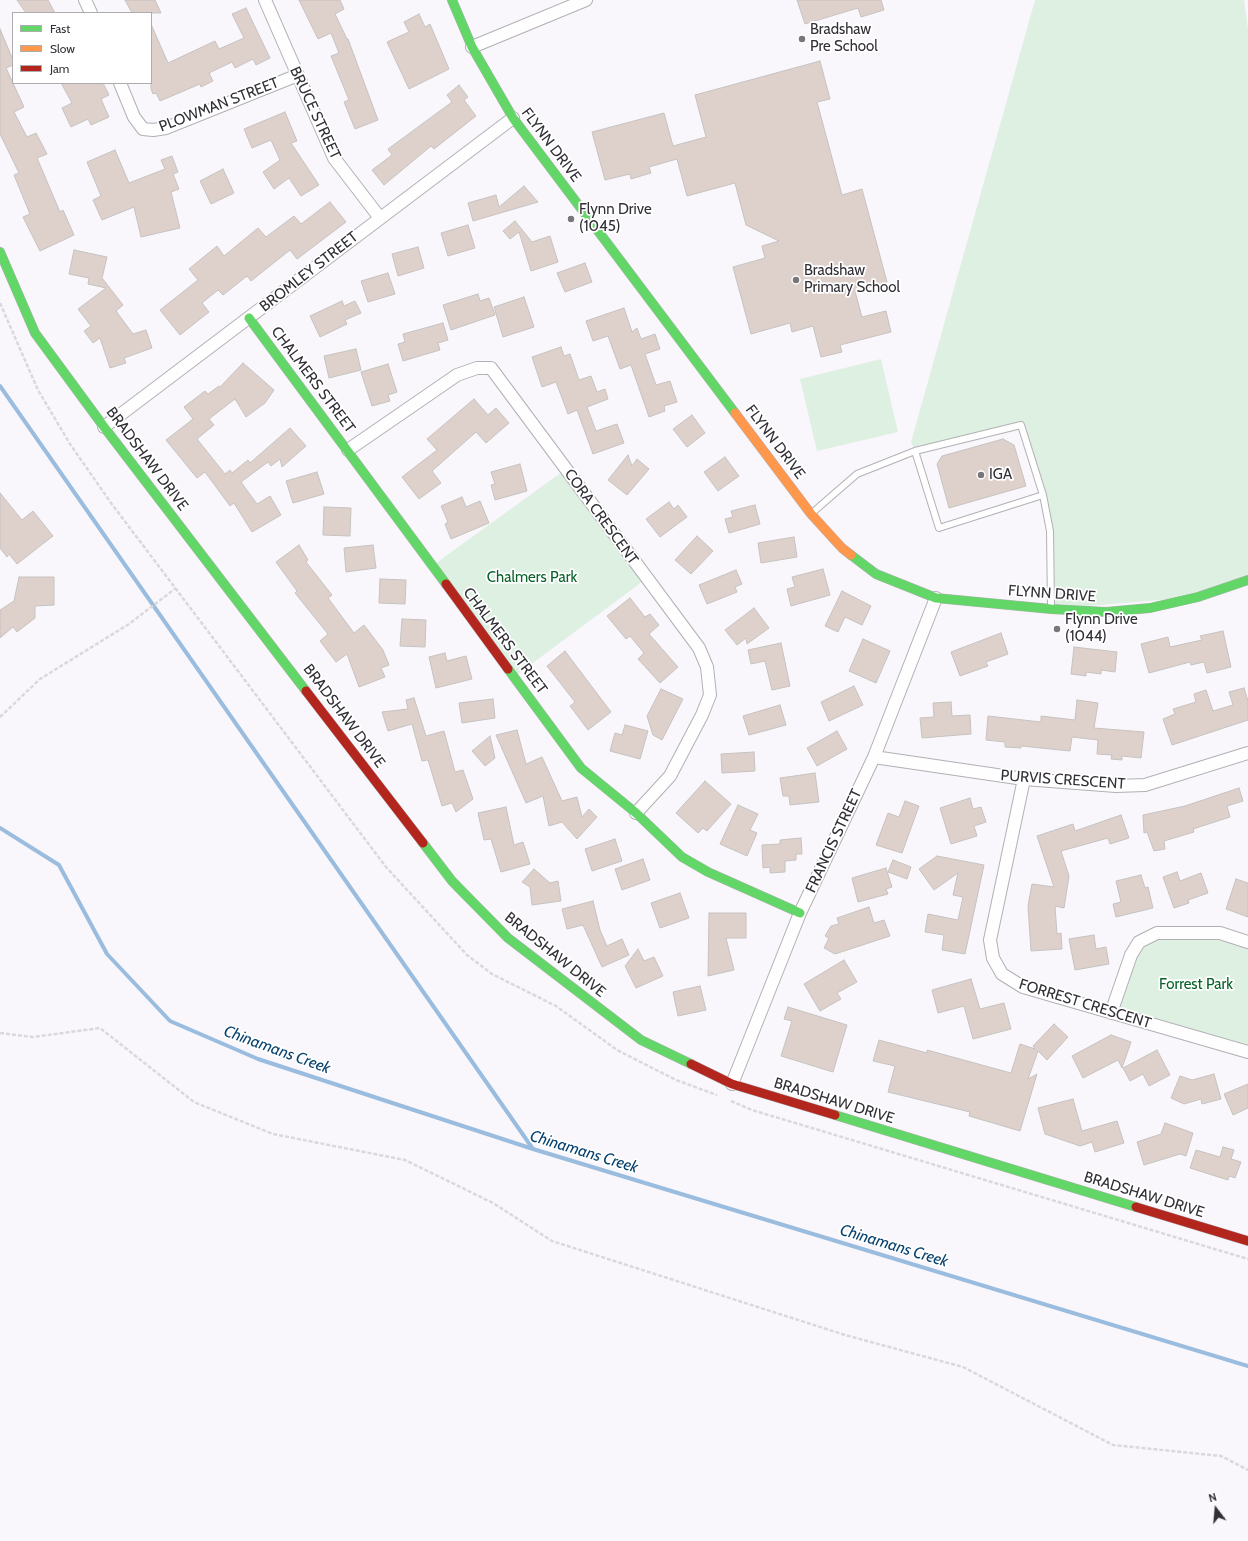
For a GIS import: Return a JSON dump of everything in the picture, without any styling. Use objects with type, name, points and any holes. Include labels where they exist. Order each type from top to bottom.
[{"type":"street","points":[[85,0],[91,12]]},
{"type":"street","name":"BRUCE STREET","points":[[265,0],[334,158],[380,218]]},
{"type":"street","name":"FLYNN DRIVE","points":[[452,0],[472,47],[513,118],[811,514],[842,548],[876,574],[936,598],[1051,609],[1106,612],[1150,608],[1198,597],[1248,580]]},
{"type":"street","points":[[472,47],[586,0]]},
{"type":"street","name":"PLOWMAN STREET","points":[[120,84],[134,117],[143,129],[153,130],[166,128],[298,75]]},
{"type":"street","name":"BROMLEY STREET","points":[[104,427],[513,118]]},
{"type":"street","name":"BRADSHAW DRIVE","points":[[0,252],[35,333],[104,427],[452,881],[508,938],[641,1040],[732,1084],[1248,1241]]},
{"type":"street","name":"CHALMERS STREET","points":[[249,318],[348,450],[581,768],[636,813],[682,857],[708,872],[800,913]]},
{"type":"street","name":"CORA CRESCENT","points":[[348,450],[457,375],[477,368],[491,368],[699,648],[708,667],[710,694],[702,715],[670,776],[636,813]]},
{"type":"street","name":"FRANCIS STREET","points":[[732,1084],[800,913],[874,757],[936,598]]},
{"type":"street","name":"PURVIS CRESCENT","points":[[874,757],[1024,779],[1116,786],[1145,784],[1248,753]]},
{"type":"street","name":"FORREST CRESCENT","points":[[1024,779],[990,940],[993,958],[1002,974],[1023,987],[1248,1052]]},
{"type":"street","points":[[1111,1013],[1131,955],[1139,942],[1157,933],[1220,933],[1248,942]]},
{"type":"lane","points":[[811,514],[857,474],[915,451],[1022,425],[1043,495],[1050,531],[1051,609]]},
{"type":"lane","points":[[915,451],[940,528],[1043,495]]},
{"type":"path","points":[[0,303],[38,390],[70,444],[111,503],[386,867],[467,955],[492,974],[556,1006],[617,1050],[676,1080],[719,1096]]},
{"type":"path","points":[[0,717],[40,680],[129,624],[176,588]]},
{"type":"path","points":[[0,1033],[33,1036],[100,1028],[194,1102],[273,1134],[405,1160],[493,1203],[552,1241],[845,1335],[963,1367],[1113,1446],[1221,1456],[1248,1470]]},
{"type":"path","points":[[726,1098],[760,1113],[1248,1259]]},
{"type":"green space","points":[[1035,0],[1244,0],[1248,29],[1248,580],[1198,597],[1051,609],[1050,531],[1022,425],[915,451],[911,442]]},
{"type":"green space","points":[[881,359],[898,432],[817,451],[800,379]]},
{"type":"green space","name":"Chalmers Park","points":[[566,469],[646,579],[514,677],[432,566]]},
{"type":"green space","name":"Forrest Park","points":[[1157,933],[1220,933],[1248,942],[1248,1052],[1111,1013],[1131,955]]},
{"type":"building","points":[[17,0],[48,0],[54,12],[25,12]]},
{"type":"building","points":[[125,0],[155,0],[161,13],[152,12],[131,12]]},
{"type":"building","points":[[299,0],[340,0],[344,9],[335,14],[348,39],[378,120],[355,129],[344,102],[349,100],[331,56],[339,53],[331,33],[318,39]]},
{"type":"building","name":"Bradshaw Pre School","points":[[797,0],[881,0],[884,10],[861,17],[858,8],[805,24]]},
{"type":"building","points":[[246,8],[270,58],[256,65],[253,59],[235,68],[232,62],[209,73],[213,81],[201,87],[200,84],[160,101],[156,93],[153,94],[151,89],[152,26],[168,63],[215,41],[219,49],[244,38],[232,14]]},
{"type":"building","points":[[419,14],[425,27],[430,24],[449,69],[409,89],[387,42],[409,32],[404,22]]},
{"type":"building","points":[[0,29],[12,58],[12,65],[6,68],[12,84],[13,84],[24,107],[14,112],[27,137],[36,133],[47,154],[37,158],[60,212],[63,210],[74,235],[40,251],[23,217],[30,214],[14,175],[19,173],[0,134]]},
{"type":"building","name":"Bradshaw Primary School","points":[[820,61],[830,99],[817,102],[842,195],[862,189],[887,282],[855,291],[862,317],[886,311],[891,332],[840,345],[842,352],[821,357],[813,326],[792,332],[790,323],[751,334],[733,267],[765,258],[762,246],[779,241],[746,225],[735,183],[687,196],[677,159],[649,167],[651,173],[631,179],[630,174],[605,180],[592,132],[664,113],[673,146],[706,137],[695,95]]},
{"type":"building","points":[[62,84],[104,84],[109,95],[101,99],[109,117],[91,125],[88,119],[71,127],[62,108],[72,103]]},
{"type":"building","points":[[459,85],[468,97],[464,100],[476,116],[434,149],[431,146],[384,185],[372,170],[392,155],[388,149],[452,102],[447,95]]},
{"type":"building","points":[[285,112],[297,141],[291,143],[319,185],[301,196],[289,178],[274,189],[263,172],[280,160],[271,140],[252,148],[244,129]]},
{"type":"building","points":[[115,150],[129,183],[165,169],[161,160],[172,156],[178,172],[173,174],[179,189],[171,192],[180,228],[141,237],[134,207],[102,220],[93,200],[101,196],[87,162]]},
{"type":"building","points":[[223,169],[234,193],[211,204],[200,181]]},
{"type":"building","points":[[524,186],[538,202],[473,221],[468,203],[496,195],[499,207]]},
{"type":"building","points":[[330,202],[346,222],[297,259],[290,250],[251,281],[247,276],[223,295],[218,290],[202,303],[209,312],[180,335],[160,310],[198,280],[189,269],[217,246],[224,256],[258,228],[266,237],[294,216],[301,224]]},
{"type":"building","points":[[515,221],[532,242],[550,236],[558,262],[531,271],[519,232],[510,239],[503,231]]},
{"type":"building","points":[[468,225],[475,248],[448,256],[441,233]]},
{"type":"building","points":[[418,247],[424,268],[398,276],[392,254]]},
{"type":"building","points":[[74,250],[107,257],[102,278],[123,305],[116,311],[133,334],[146,330],[152,348],[124,358],[126,363],[110,368],[100,338],[93,343],[84,331],[91,326],[78,309],[106,288],[88,284],[89,278],[69,274]]},
{"type":"building","points":[[585,263],[592,282],[565,292],[557,273]]},
{"type":"building","points":[[388,273],[395,294],[368,302],[361,281]]},
{"type":"building","points":[[478,294],[480,301],[489,298],[495,315],[451,330],[443,305]]},
{"type":"building","points":[[524,297],[534,327],[503,337],[494,307]]},
{"type":"building","points":[[342,301],[344,306],[355,301],[361,313],[345,320],[347,324],[320,337],[310,316]]},
{"type":"building","points":[[624,308],[632,332],[637,328],[641,339],[655,334],[660,349],[645,354],[656,385],[670,381],[677,402],[664,406],[665,411],[649,417],[631,365],[620,369],[608,336],[593,341],[586,321]]},
{"type":"building","points":[[443,323],[448,340],[438,343],[440,350],[403,361],[398,344],[405,342],[403,334]]},
{"type":"building","points":[[561,347],[564,356],[570,354],[579,380],[591,376],[597,392],[605,389],[608,399],[587,407],[596,431],[617,424],[624,443],[593,454],[577,410],[568,414],[556,382],[542,387],[532,357]]},
{"type":"building","points":[[356,349],[361,370],[329,378],[324,356]]},
{"type":"building","points":[[243,363],[274,390],[265,403],[246,417],[235,399],[209,419],[214,425],[197,439],[225,474],[230,470],[232,473],[248,460],[250,463],[290,428],[306,446],[282,467],[280,459],[271,466],[268,462],[241,482],[257,504],[270,496],[281,515],[252,532],[234,503],[230,506],[205,472],[197,478],[166,440],[193,419],[184,407],[205,391],[208,394],[219,386],[220,387]]},
{"type":"building","points":[[388,364],[397,392],[388,395],[390,401],[372,406],[361,372]]},
{"type":"building","points":[[474,399],[488,415],[496,408],[509,423],[486,443],[476,432],[432,471],[441,483],[419,499],[402,477],[437,450],[427,439]]},
{"type":"building","points":[[692,415],[705,433],[687,447],[673,429]]},
{"type":"building","name":"IGA","points":[[1003,439],[1014,445],[1026,486],[949,508],[937,464],[942,456]]},
{"type":"building","points":[[628,455],[632,466],[637,459],[649,469],[627,495],[608,480]]},
{"type":"building","points":[[725,457],[739,476],[718,491],[704,472]]},
{"type":"building","points":[[520,464],[527,491],[495,500],[491,485],[495,484],[491,472]]},
{"type":"building","points":[[317,472],[324,494],[293,503],[286,481]]},
{"type":"building","points":[[0,493],[22,520],[33,511],[53,536],[17,564],[9,554],[7,557],[0,548]]},
{"type":"building","points":[[462,497],[466,507],[480,501],[489,523],[451,539],[445,524],[448,522],[441,506]]},
{"type":"building","points":[[669,502],[674,509],[678,505],[687,517],[660,537],[646,519]]},
{"type":"building","points":[[755,505],[760,524],[729,533],[725,519],[733,517],[731,511]]},
{"type":"building","points":[[324,507],[351,508],[350,536],[323,535]]},
{"type":"building","points":[[697,536],[713,551],[691,574],[675,560]]},
{"type":"building","points":[[794,537],[797,557],[761,563],[758,543]]},
{"type":"building","points":[[299,545],[308,560],[306,562],[332,595],[328,598],[354,633],[364,625],[383,650],[389,665],[381,668],[385,677],[359,687],[347,654],[336,662],[320,641],[328,634],[295,593],[297,591],[276,562]]},
{"type":"building","points":[[373,545],[376,568],[346,572],[344,548]]},
{"type":"building","points":[[823,569],[830,595],[791,606],[787,589],[795,587],[792,577]]},
{"type":"building","points":[[736,570],[742,584],[735,587],[737,592],[707,604],[699,585]]},
{"type":"building","points":[[19,577],[54,577],[54,605],[35,606],[35,618],[17,632],[13,627],[0,638],[0,610],[14,601]]},
{"type":"building","points":[[380,579],[406,580],[405,604],[379,603]]},
{"type":"building","points":[[842,591],[871,606],[862,625],[845,617],[838,632],[825,626]]},
{"type":"building","points":[[630,598],[645,617],[650,614],[659,625],[649,634],[678,667],[660,683],[638,659],[644,653],[630,636],[626,639],[607,616]]},
{"type":"building","points":[[754,608],[769,628],[747,644],[746,638],[737,645],[725,630]]},
{"type":"building","points":[[402,619],[426,620],[425,647],[400,646]]},
{"type":"building","points":[[1223,631],[1231,667],[1207,673],[1204,662],[1191,665],[1190,662],[1149,673],[1141,644],[1168,637],[1170,647],[1202,640],[1200,636]]},
{"type":"building","points":[[1001,633],[1008,654],[986,662],[988,666],[960,676],[951,652]]},
{"type":"building","points":[[863,639],[890,651],[876,683],[849,671]]},
{"type":"building","points":[[781,643],[790,686],[772,690],[765,661],[751,664],[748,650]]},
{"type":"building","points":[[1074,647],[1117,652],[1115,672],[1101,670],[1101,674],[1086,672],[1086,676],[1071,674]]},
{"type":"building","points":[[565,651],[611,712],[588,730],[570,706],[575,702],[547,666]]},
{"type":"building","points":[[445,653],[447,661],[466,656],[472,679],[436,688],[429,657]]},
{"type":"building","points":[[854,686],[863,705],[829,721],[821,702]]},
{"type":"building","points":[[1244,688],[1248,701],[1248,720],[1172,745],[1163,719],[1175,714],[1173,709],[1196,702],[1194,694],[1206,690],[1213,711],[1233,705],[1229,692]]},
{"type":"building","points":[[661,689],[683,699],[662,740],[653,735],[647,716]]},
{"type":"building","points":[[414,698],[426,736],[444,731],[455,772],[463,770],[473,799],[456,812],[452,803],[442,806],[428,760],[422,761],[412,724],[388,731],[382,712],[408,709],[406,700]]},
{"type":"building","points":[[493,699],[495,718],[462,723],[459,703]]},
{"type":"building","points":[[1077,700],[1098,703],[1094,728],[1144,732],[1141,758],[1122,756],[1122,760],[1111,759],[1112,755],[1097,754],[1098,740],[1072,737],[1070,751],[1021,746],[1021,748],[1005,747],[1005,742],[986,740],[988,716],[1041,722],[1041,716],[1075,720]]},
{"type":"building","points":[[951,702],[952,716],[970,715],[971,734],[922,738],[920,718],[934,717],[933,703]]},
{"type":"building","points":[[780,705],[786,725],[749,735],[743,716]]},
{"type":"building","points":[[625,725],[648,731],[640,759],[610,751],[615,733],[622,735]]},
{"type":"building","points":[[517,730],[526,764],[542,757],[562,801],[577,797],[582,817],[589,809],[597,817],[577,839],[562,822],[549,826],[543,796],[526,803],[496,735]]},
{"type":"building","points":[[837,731],[847,749],[817,766],[807,748]]},
{"type":"building","points":[[490,736],[495,758],[485,766],[472,751]]},
{"type":"building","points":[[754,752],[755,771],[722,773],[721,754]]},
{"type":"building","points":[[815,773],[819,802],[790,805],[789,796],[783,796],[780,778]]},
{"type":"building","points":[[705,781],[731,804],[707,831],[703,828],[698,833],[676,813]]},
{"type":"building","points":[[1239,788],[1243,801],[1227,806],[1230,817],[1193,829],[1194,832],[1164,841],[1165,849],[1154,851],[1147,832],[1144,833],[1143,815],[1185,806]]},
{"type":"building","points":[[970,798],[973,809],[981,807],[986,822],[974,826],[977,836],[951,844],[940,808]]},
{"type":"building","points":[[905,801],[919,806],[902,853],[876,845],[888,813],[899,817]]},
{"type":"building","points":[[738,805],[758,814],[750,830],[757,833],[747,856],[720,844]]},
{"type":"building","points":[[506,807],[514,845],[523,842],[530,864],[501,872],[491,839],[484,840],[478,813]]},
{"type":"building","points":[[1121,815],[1129,838],[1110,844],[1108,838],[1061,851],[1069,876],[1064,908],[1055,906],[1057,934],[1061,933],[1062,949],[1031,951],[1028,906],[1032,884],[1054,887],[1037,836],[1073,824],[1075,831]]},
{"type":"building","points":[[801,838],[802,854],[796,854],[796,860],[785,861],[785,872],[770,873],[770,867],[763,868],[762,845],[780,844],[780,840]]},
{"type":"building","points":[[615,839],[622,861],[592,871],[585,849]]},
{"type":"building","points":[[937,856],[984,865],[965,954],[942,950],[944,935],[925,932],[928,914],[958,920],[963,897],[953,895],[958,873],[934,890],[919,869]]},
{"type":"building","points":[[643,859],[650,880],[622,890],[615,869]]},
{"type":"building","points":[[893,860],[911,867],[907,879],[888,872]]},
{"type":"building","points":[[886,868],[892,887],[886,889],[888,894],[858,902],[852,878]]},
{"type":"building","points":[[534,869],[550,883],[558,881],[561,901],[532,905],[530,887],[522,882]]},
{"type":"building","points":[[1177,872],[1180,881],[1201,873],[1208,893],[1188,900],[1189,903],[1174,908],[1163,877]]},
{"type":"building","points":[[1141,875],[1145,888],[1148,887],[1153,908],[1116,917],[1113,904],[1121,902],[1116,881]]},
{"type":"building","points":[[1236,879],[1248,883],[1248,917],[1226,909]]},
{"type":"building","points":[[680,893],[689,918],[660,928],[651,903]]},
{"type":"building","points":[[593,901],[600,930],[607,946],[622,939],[629,955],[602,967],[583,925],[567,929],[562,909]]},
{"type":"building","points":[[869,907],[874,923],[884,920],[890,936],[835,954],[824,948],[829,938],[825,936],[831,926],[839,924],[837,918]]},
{"type":"building","points":[[709,913],[746,913],[746,938],[726,938],[734,970],[708,976]]},
{"type":"building","points":[[1094,935],[1096,949],[1106,947],[1109,964],[1075,970],[1069,939]]},
{"type":"building","points":[[638,949],[644,961],[654,957],[663,976],[636,988],[625,966]]},
{"type":"building","points":[[844,960],[857,982],[837,993],[841,999],[820,1011],[804,984]]},
{"type":"building","points":[[971,979],[980,1009],[1004,1003],[1011,1029],[973,1039],[964,1006],[938,1013],[932,990]]},
{"type":"building","points":[[700,986],[706,1010],[678,1016],[673,992]]},
{"type":"building","points":[[788,1007],[847,1025],[833,1072],[781,1056],[792,1021],[784,1019]]},
{"type":"building","points":[[1054,1024],[1068,1037],[1047,1060],[1038,1051],[1028,1079],[1037,1074],[1020,1131],[969,1116],[970,1112],[888,1092],[895,1066],[873,1061],[879,1040],[927,1053],[927,1050],[1011,1073],[1020,1044],[1035,1049],[1033,1046]]},
{"type":"building","points":[[1111,1035],[1131,1042],[1122,1068],[1118,1060],[1083,1078],[1072,1056]]},
{"type":"building","points":[[1157,1050],[1170,1075],[1149,1086],[1143,1074],[1130,1081],[1123,1068]]},
{"type":"building","points":[[1214,1074],[1221,1099],[1202,1104],[1201,1099],[1184,1104],[1171,1098],[1180,1076],[1192,1080]]},
{"type":"building","points":[[1248,1084],[1248,1108],[1233,1115],[1224,1094]]},
{"type":"building","points":[[1073,1099],[1082,1131],[1117,1121],[1124,1143],[1095,1152],[1092,1142],[1080,1146],[1045,1134],[1038,1108]]},
{"type":"building","points":[[1165,1123],[1193,1133],[1186,1156],[1180,1154],[1144,1165],[1137,1142],[1161,1134]]},
{"type":"building","points":[[1223,1147],[1234,1150],[1231,1159],[1241,1162],[1235,1178],[1229,1176],[1228,1180],[1190,1168],[1196,1150],[1220,1157]]},
{"type":"waterway","points":[[0,386],[533,1149]]},
{"type":"waterway","name":"Chinamans Creek","points":[[0,828],[59,865],[107,954],[170,1021],[258,1059],[533,1149],[1248,1366]]},
{"type":"traffic: fast","points":[[452,0],[472,47],[513,118],[735,413]]},
{"type":"traffic: fast","points":[[0,252],[35,333],[104,427],[306,691]]},
{"type":"traffic: fast","points":[[249,318],[446,584]]},
{"type":"traffic: fast","points":[[851,555],[876,574],[936,598],[1051,609],[1106,612],[1150,608],[1198,597],[1248,580]]},
{"type":"traffic: fast","points":[[508,669],[581,768],[636,813],[682,857],[708,872],[800,913]]},
{"type":"traffic: fast","points":[[423,843],[452,881],[508,938],[641,1040],[691,1064]]},
{"type":"traffic: fast","points":[[835,1115],[1136,1207]]},
{"type":"traffic: slow","points":[[735,413],[811,514],[842,548],[851,555]]},
{"type":"traffic: jam","points":[[446,584],[508,669]]},
{"type":"traffic: jam","points":[[306,691],[423,843]]},
{"type":"traffic: jam","points":[[691,1064],[732,1084],[835,1115]]},
{"type":"traffic: jam","points":[[1136,1207],[1248,1241]]},
{"type":"place","name":"Bradshaw Pre School","points":[[802,39]]},
{"type":"place","name":"Flynn Drive (1045)","points":[[571,219]]},
{"type":"place","name":"Bradshaw Primary School","points":[[796,280]]},
{"type":"place","name":"IGA","points":[[981,475]]},
{"type":"place","name":"Flynn Drive (1044)","points":[[1057,629]]}]
